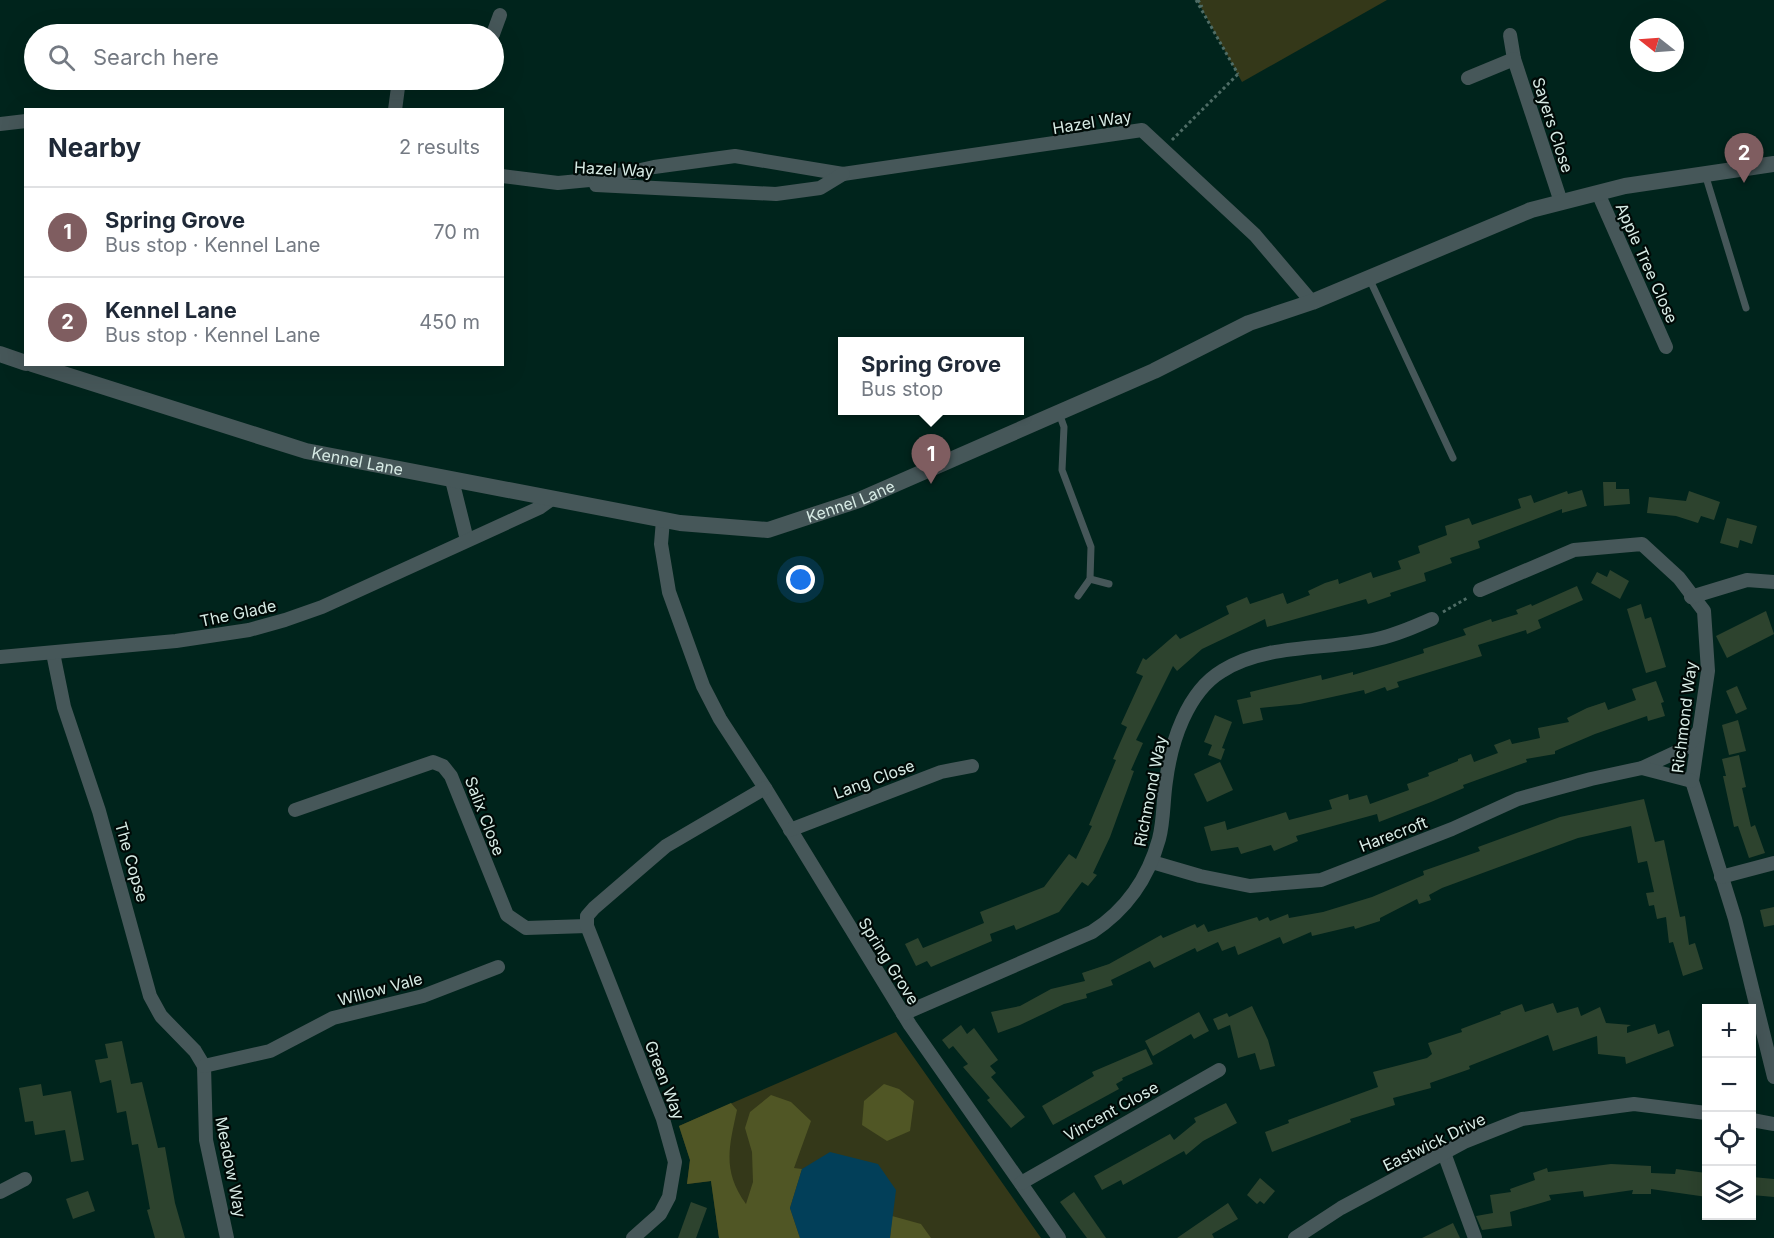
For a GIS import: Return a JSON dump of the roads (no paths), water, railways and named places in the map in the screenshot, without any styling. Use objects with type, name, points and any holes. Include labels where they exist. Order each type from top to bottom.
[{"type":"street","points":[[497,24],[500,15]]},
{"type":"street","name":"Sayers Close","points":[[1510,35],[1514,59],[1561,202]]},
{"type":"street","points":[[1468,78],[1514,59]]},
{"type":"street","points":[[395,108],[398,90]]},
{"type":"street","points":[[0,124],[24,122]]},
{"type":"street","name":"Hazel Way","points":[[558,183],[600,179],[654,167],[735,156],[843,174],[1142,130],[1255,235],[1312,302]]},
{"type":"street","name":"Kennel Lane","points":[[38,366],[306,452],[663,520],[768,530],[859,500],[1154,371],[1249,323],[1312,302],[1531,210],[1598,193],[1774,164]]},
{"type":"street","name":"Hazel Way","points":[[504,176],[558,183],[776,194],[820,188],[843,174]]},
{"type":"street","name":"Apple Tree Close","points":[[1598,193],[1666,346]]},
{"type":"street","points":[[0,354],[24,362]]},
{"type":"street","points":[[452,480],[467,540]]},
{"type":"street","name":"The Glade","points":[[0,657],[176,641],[249,630],[285,620],[322,607],[539,508],[554,498]]},
{"type":"street","name":"Spring Grove","points":[[663,520],[661,544],[669,592],[679,626],[703,686],[720,719],[765,788],[903,1014],[1059,1238]]},
{"type":"street","name":"Richmond Way","points":[[1480,590],[1574,550],[1642,544],[1678,578],[1704,611],[1708,670],[1702,728],[1692,782],[1714,845],[1721,877],[1735,920],[1774,1077]]},
{"type":"street","points":[[1691,597],[1747,580],[1774,582]]},
{"type":"street","name":"Richmond Way","points":[[903,1014],[1092,932],[1111,920],[1126,904],[1152,862],[1160,837],[1172,753],[1181,725],[1206,684],[1222,671],[1259,656],[1376,640],[1432,619]]},
{"type":"street","name":"The Copse","points":[[53,653],[64,707],[99,811],[150,996],[161,1016],[195,1052],[204,1066]]},
{"type":"street","name":"Harecroft","points":[[1152,862],[1200,876],[1250,886],[1320,880],[1452,829],[1518,799],[1642,768],[1687,747],[1702,728]]},
{"type":"street","name":"Salix Close","points":[[295,810],[433,762],[443,766],[451,776],[507,915],[526,928],[586,926]]},
{"type":"street","name":"Lang Close","points":[[790,830],[941,772],[972,766]]},
{"type":"street","name":"Harecroft","points":[[1642,768],[1692,782]]},
{"type":"street","points":[[586,926],[588,916],[594,908],[666,846],[765,788]]},
{"type":"street","points":[[1721,877],[1774,863]]},
{"type":"street","name":"Green Way","points":[[586,926],[663,1119],[675,1162],[669,1197],[660,1214],[633,1238]]},
{"type":"street","name":"Willow Vale","points":[[204,1066],[270,1051],[333,1018],[423,996],[498,967]]},
{"type":"street","name":"Meadow Way","points":[[204,1066],[205,1130],[227,1238]]},
{"type":"street","name":"Vincent Close","points":[[1021,1183],[1219,1070]]},
{"type":"street","name":"Eastwick Drive","points":[[1295,1238],[1341,1208],[1444,1153],[1522,1119],[1634,1104],[1702,1112]]},
{"type":"street","points":[[1756,1121],[1774,1124]]},
{"type":"street","points":[[1444,1153],[1475,1238]]},
{"type":"street","points":[[0,1192],[25,1179]]},
{"type":"street","points":[[1315,1225],[1322,1238]]},
{"type":"lane","points":[[1705,174],[1746,308]]},
{"type":"lane","points":[[1369,278],[1453,458]]},
{"type":"lane","points":[[1059,413],[1064,427],[1062,470],[1091,547],[1090,579],[1078,596]]},
{"type":"lane","points":[[1090,579],[1109,584]]},
{"type":"water","points":[[830,1152],[878,1164],[896,1190],[890,1238],[800,1238],[790,1208],[802,1169]]},
{"type":"place","name":"Kennel Lane","points":[[1744,183]]},
{"type":"place","name":"Spring Grove","points":[[931,484]]}]
